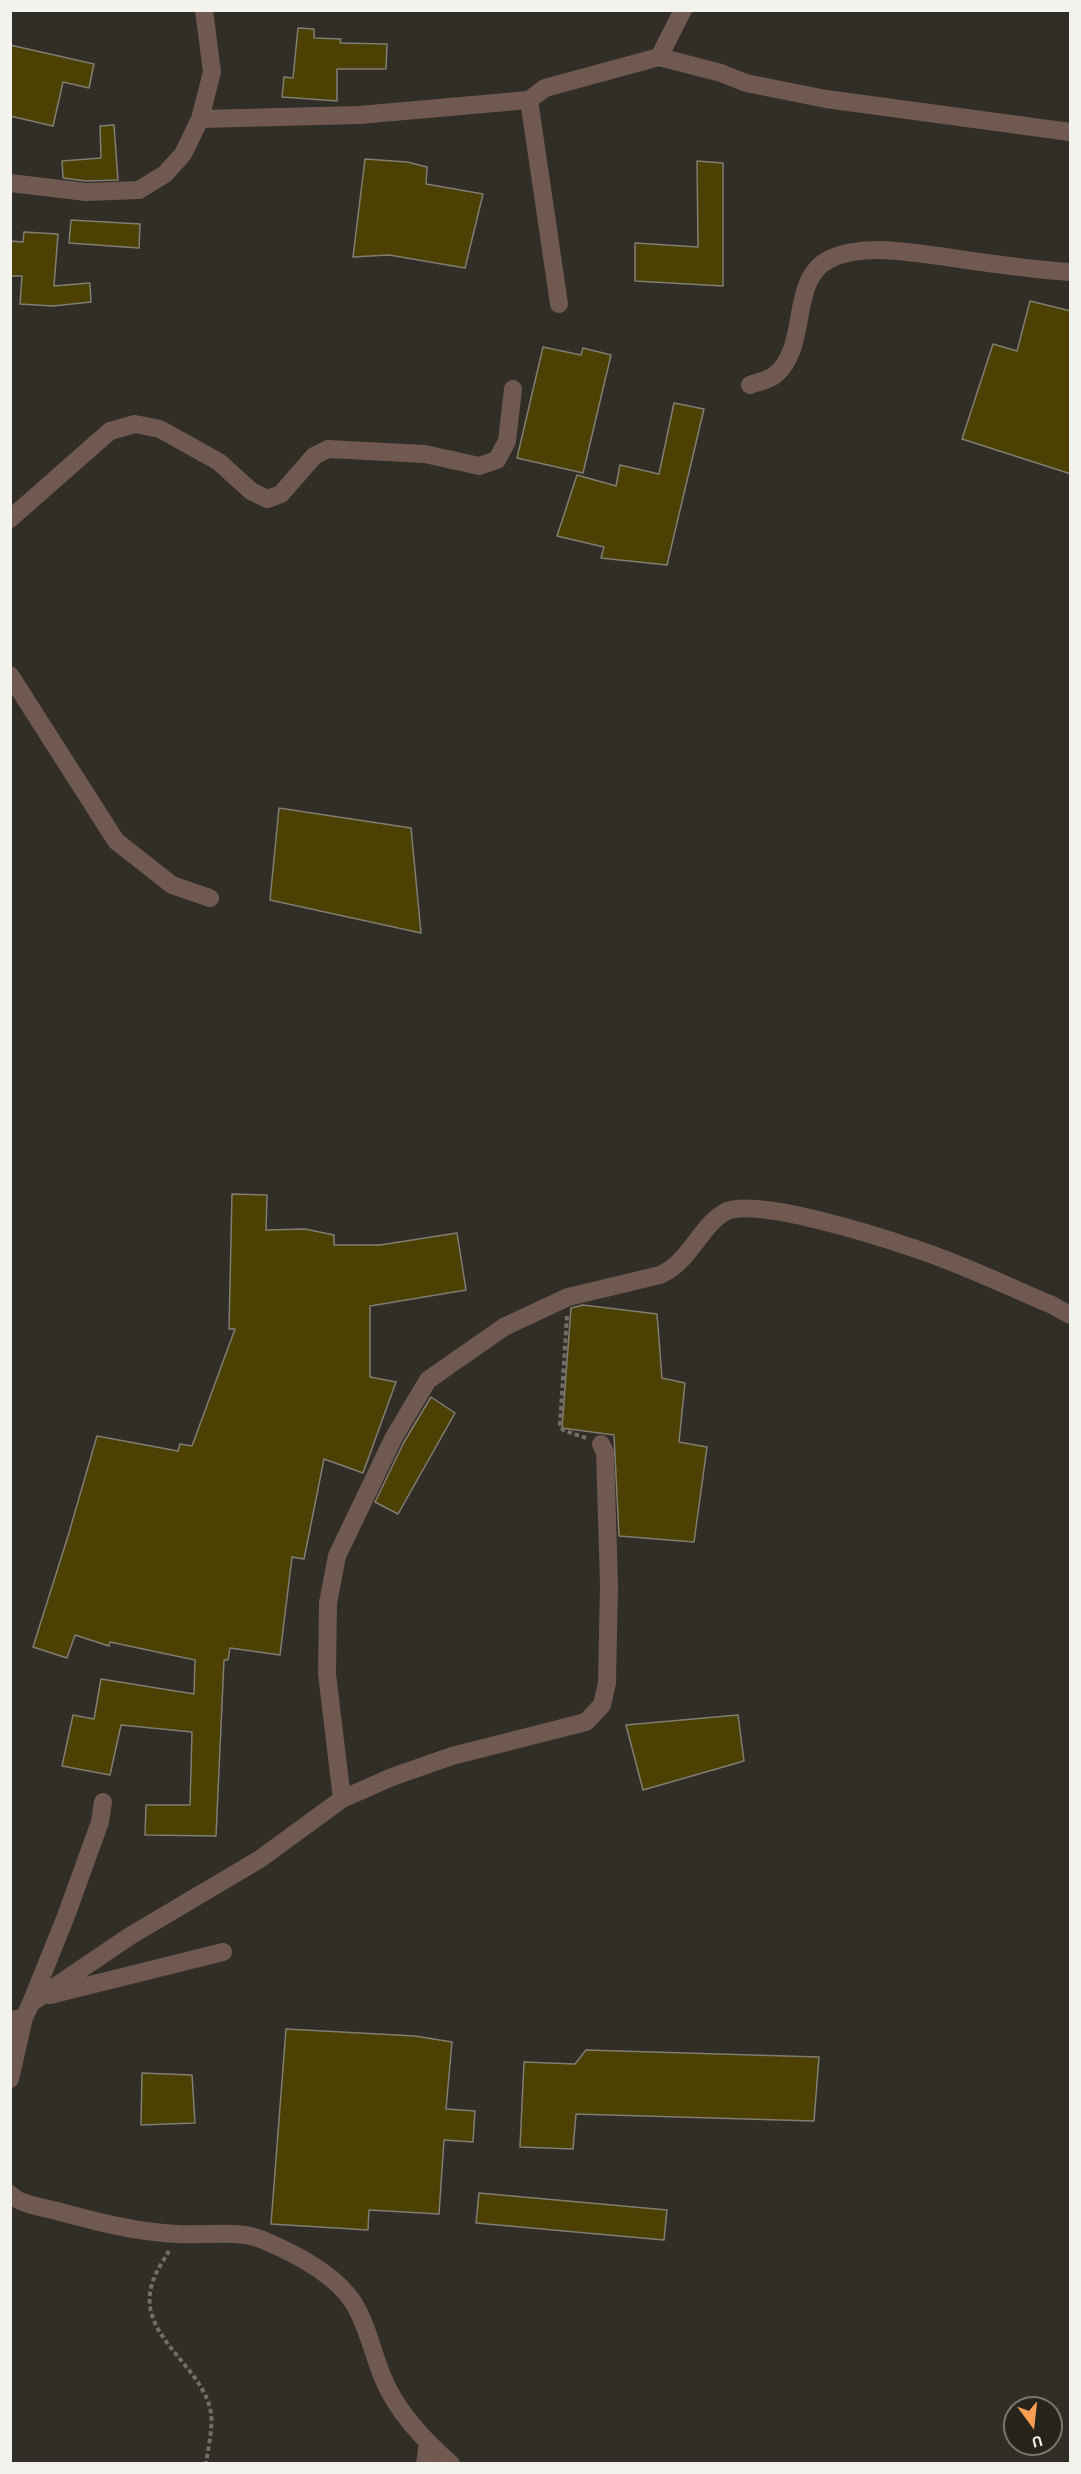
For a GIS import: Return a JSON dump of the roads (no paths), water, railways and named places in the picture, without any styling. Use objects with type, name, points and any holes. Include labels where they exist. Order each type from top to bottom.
[{"type":"street","points":[[10,183],[86,192],[139,190],[165,174],[183,154],[200,118],[212,72],[204,10]]},
{"type":"street","points":[[659,57],[683,10]]},
{"type":"street","points":[[200,118],[359,115],[529,100],[545,88],[659,57],[721,73],[746,83],[826,99],[1071,132]]},
{"type":"street","points":[[529,100],[559,304]]},
{"type":"street","points":[[750,386],[775,376],[791,357],[803,298],[817,268],[829,259],[846,254],[898,250],[1041,271],[1071,272]]},
{"type":"street","points":[[10,519],[110,430],[135,424],[160,429],[219,462],[251,491],[267,499],[281,494],[314,456],[328,449],[425,454],[479,466],[498,460],[507,441],[513,389]]},
{"type":"street","points":[[10,675],[116,841],[172,885],[210,898]]},
{"type":"street","points":[[342,1799],[327,1674],[328,1603],[337,1556],[394,1437],[428,1380],[504,1327],[568,1297],[660,1275],[674,1269],[724,1213],[738,1208],[798,1215],[917,1249],[1071,1315]]},
{"type":"street","points":[[26,2010],[130,1936],[260,1859],[342,1799],[393,1777],[452,1756],[586,1722],[602,1705],[607,1683],[609,1586],[605,1452],[601,1444]]},
{"type":"street","points":[[10,2079],[26,2010],[74,1895],[100,1822],[104,1802]]},
{"type":"street","points":[[26,2010],[223,1952]]},
{"type":"street","points":[[10,2193],[28,2204],[124,2229],[177,2234],[248,2236],[261,2239],[298,2257],[333,2281],[353,2302],[384,2381],[404,2413],[428,2443],[451,2463]]},
{"type":"street","points":[[424,2463],[428,2443]]}]
